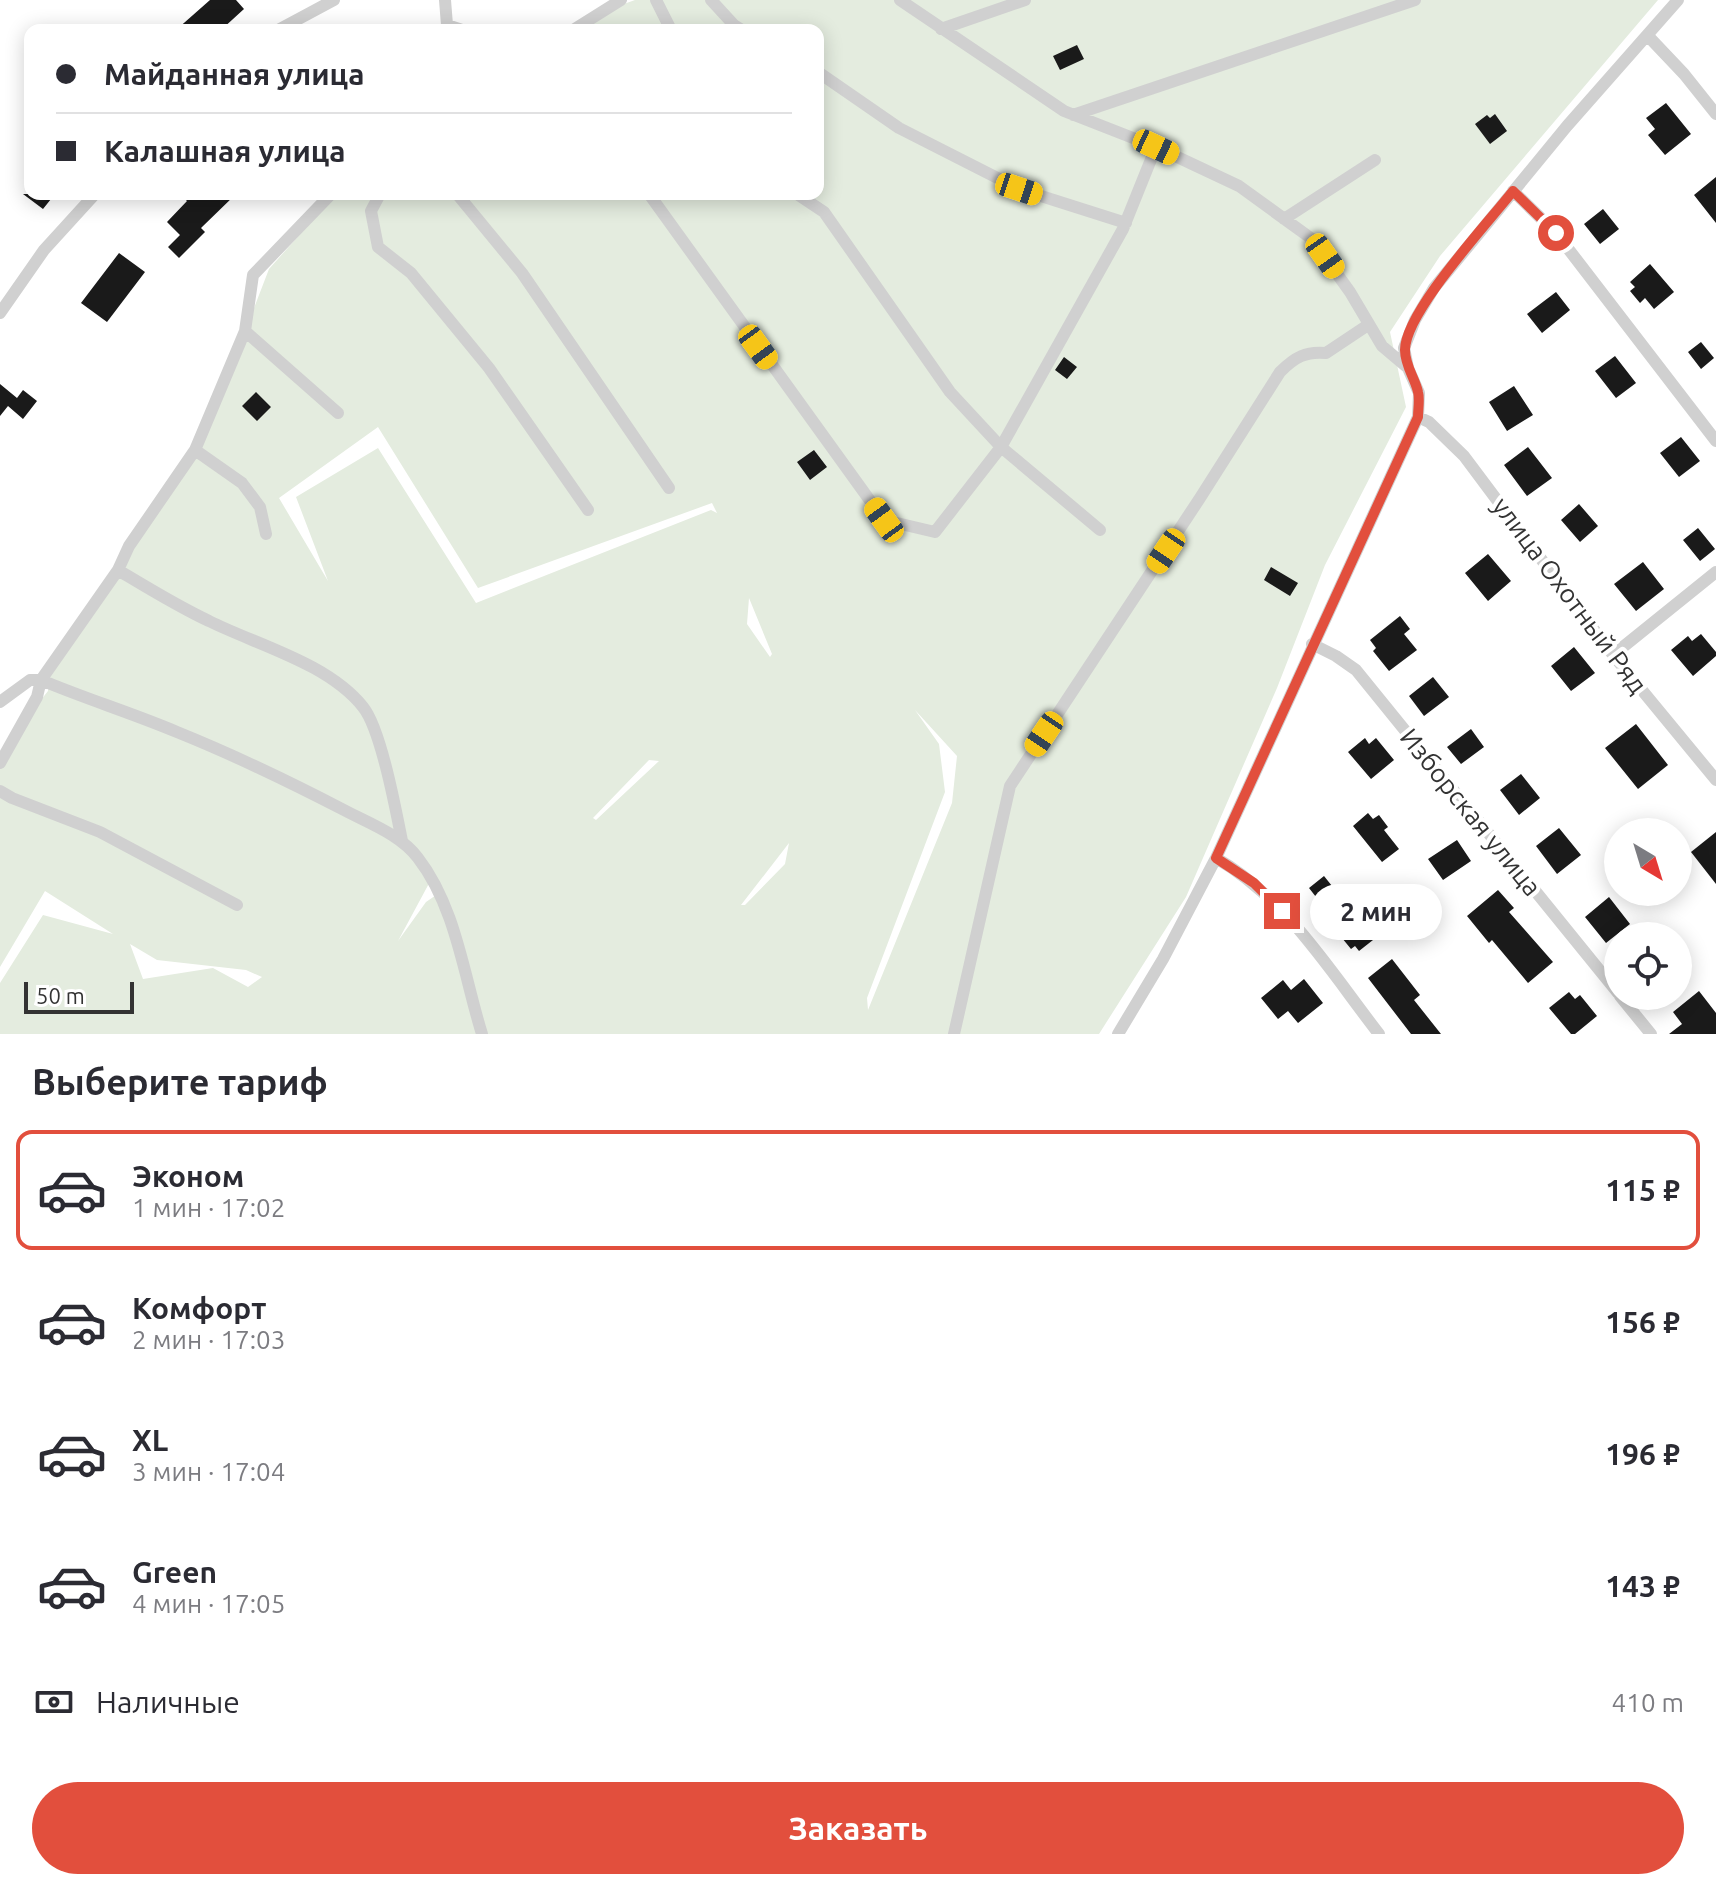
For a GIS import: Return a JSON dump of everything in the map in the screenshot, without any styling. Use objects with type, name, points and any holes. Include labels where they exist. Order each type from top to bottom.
[{"type":"street","points":[[289,24],[334,0]]},
{"type":"street","points":[[445,0],[448,24]]},
{"type":"street","points":[[583,24],[621,0]]},
{"type":"street","points":[[656,0],[668,24]]},
{"type":"street","points":[[711,0],[733,24]]},
{"type":"street","points":[[900,0],[1064,111],[1156,147],[1239,186],[1312,239],[1350,292],[1382,346],[1408,368]]},
{"type":"street","points":[[941,29],[1025,0]]},
{"type":"street","points":[[1073,115],[1415,0]]},
{"type":"street","points":[[1118,1034],[1163,959],[1216,858],[1418,417],[1419,393],[1408,368],[1404,348],[1421,310],[1434,288],[1513,191],[1678,0]]},
{"type":"street","points":[[1648,36],[1716,114]]},
{"type":"street","points":[[824,76],[899,128],[1019,189],[1126,223]]},
{"type":"street","points":[[653,200],[884,520],[935,532],[1001,447],[1126,223],[1156,147]]},
{"type":"street","points":[[1284,219],[1375,160]]},
{"type":"street","points":[[1513,191],[1556,233],[1716,441]]},
{"type":"street","points":[[0,313],[44,250],[90,200]]},
{"type":"street","points":[[0,763],[37,697],[41,680],[118,570],[129,546],[195,450],[245,331],[253,275],[325,200]]},
{"type":"street","points":[[377,200],[371,211],[378,247],[411,273],[489,368],[588,510]]},
{"type":"street","points":[[462,200],[522,273],[669,488]]},
{"type":"street","points":[[806,200],[824,212],[950,392],[1001,447],[1100,530]]},
{"type":"street","points":[[954,1034],[1010,786],[1280,372],[1294,359],[1311,351],[1326,353],[1368,325]]},
{"type":"street","points":[[245,331],[338,413]]},
{"type":"street","name":"улица Охотный Ряд","points":[[1418,417],[1429,422],[1464,456],[1613,655],[1716,780]]},
{"type":"street","points":[[195,450],[242,483],[260,507],[266,534]]},
{"type":"street","points":[[118,570],[211,622],[320,672],[362,706],[375,733],[402,841]]},
{"type":"street","points":[[1613,655],[1716,572]]},
{"type":"street","name":"Изборская улица","points":[[1312,644],[1356,670],[1604,976]]},
{"type":"street","points":[[0,702],[30,680],[41,680],[247,761],[291,781],[402,841],[419,859],[450,916],[482,1034]]},
{"type":"street","points":[[0,791],[100,832],[237,905]]},
{"type":"street","points":[[1216,858],[1254,883],[1282,911],[1379,1034]]},
{"type":"street","name":"Изборская улица","points":[[1631,1010],[1651,1034]]},
{"type":"shaded area","points":[[635,0],[1658,0],[1440,256],[1390,332],[1406,407],[1325,565],[1277,688],[1186,897],[1099,1034],[0,1034],[0,983],[43,915],[113,934],[45,891],[0,967],[0,752],[48,691],[50,676],[197,456],[269,269],[331,200],[824,200],[824,24],[577,24],[582,19]],"holes":[[[378,427],[478,588],[712,503],[717,513],[711,510],[476,603],[378,448],[296,497],[328,581],[279,498]],[[749,598],[772,654],[770,657],[747,624]],[[915,710],[957,756],[952,803],[868,1010],[867,998],[945,792],[939,744]],[[649,760],[659,761],[596,820],[593,818]],[[789,843],[785,864],[745,905],[741,905]],[[433,876],[442,891],[426,902],[398,941]],[[130,944],[157,960],[246,970],[262,977],[248,987],[213,968],[143,979]]]},
{"type":"building","points":[[210,0],[236,0],[244,9],[228,24],[183,24]]},
{"type":"building","points":[[1077,45],[1084,59],[1060,70],[1053,56]]},
{"type":"building","points":[[1666,103],[1691,134],[1665,155],[1648,135],[1655,129],[1646,118]]},
{"type":"building","points":[[1495,114],[1507,131],[1490,144],[1475,124],[1487,115],[1490,118]]},
{"type":"building","points":[[1716,177],[1716,223],[1694,195]]},
{"type":"building","points":[[31,200],[50,200],[43,209]]},
{"type":"building","points":[[230,200],[201,228],[205,232],[179,258],[168,247],[180,235],[167,222],[187,201]]},
{"type":"building","points":[[1603,209],[1619,229],[1600,244],[1584,224]]},
{"type":"building","points":[[119,253],[145,272],[107,322],[81,303]]},
{"type":"building","points":[[1650,264],[1674,292],[1654,309],[1645,298],[1640,303],[1630,291],[1635,287],[1630,282]]},
{"type":"building","points":[[1556,292],[1570,310],[1542,333],[1527,314]]},
{"type":"building","points":[[1701,342],[1714,358],[1701,369],[1688,352]]},
{"type":"building","points":[[1615,356],[1636,383],[1616,398],[1595,371]]},
{"type":"building","points":[[1064,357],[1077,367],[1067,379],[1055,370]]},
{"type":"building","points":[[0,384],[17,398],[23,390],[37,401],[23,419],[8,406],[0,416]]},
{"type":"building","points":[[1514,386],[1533,415],[1507,431],[1489,402]]},
{"type":"building","points":[[256,392],[271,407],[257,421],[242,406]]},
{"type":"building","points":[[1681,437],[1700,461],[1679,477],[1660,453]]},
{"type":"building","points":[[1528,447],[1552,478],[1527,496],[1504,465]]},
{"type":"building","points":[[814,450],[827,467],[810,480],[797,462]]},
{"type":"building","points":[[1579,504],[1598,526],[1580,542],[1561,520]]},
{"type":"building","points":[[1698,528],[1715,549],[1700,561],[1683,540]]},
{"type":"building","points":[[1488,554],[1511,581],[1488,601],[1465,573]]},
{"type":"building","points":[[1643,562],[1664,589],[1636,611],[1614,584]]},
{"type":"building","points":[[1271,567],[1298,583],[1290,596],[1264,580]]},
{"type":"building","points":[[1400,616],[1410,629],[1404,634],[1417,650],[1389,671],[1373,651],[1376,648],[1370,640]]},
{"type":"building","points":[[1701,634],[1716,656],[1693,676],[1671,650],[1688,636],[1692,641]]},
{"type":"building","points":[[1574,647],[1595,673],[1571,691],[1551,666]]},
{"type":"building","points":[[1433,677],[1449,697],[1424,716],[1409,696]]},
{"type":"building","points":[[1636,724],[1668,765],[1638,789],[1605,748]]},
{"type":"building","points":[[1471,729],[1484,747],[1461,764],[1447,747]]},
{"type":"building","points":[[1365,738],[1369,744],[1376,738],[1394,760],[1371,779],[1348,752]]},
{"type":"building","points":[[1521,774],[1540,798],[1519,815],[1500,790]]},
{"type":"building","points":[[1368,813],[1373,819],[1379,815],[1388,827],[1384,830],[1399,849],[1382,862],[1353,826]]},
{"type":"building","points":[[1559,828],[1581,855],[1557,874],[1536,846]]},
{"type":"building","points":[[1716,832],[1716,884],[1692,853]]},
{"type":"building","points":[[1457,840],[1471,861],[1443,880],[1428,859]]},
{"type":"building","points":[[1324,876],[1352,911],[1355,908],[1374,931],[1369,935],[1373,940],[1359,951],[1355,946],[1351,949],[1333,927],[1337,924],[1309,888]]},
{"type":"building","points":[[1498,890],[1514,908],[1509,912],[1553,962],[1528,983],[1467,916]]},
{"type":"building","points":[[1604,901],[1604,906],[1616,906],[1628,922],[1604,922],[1604,941],[1585,917]]},
{"type":"building","points":[[1392,959],[1420,995],[1414,1000],[1441,1034],[1411,1034],[1368,978]]},
{"type":"building","points":[[1304,979],[1323,1003],[1298,1023],[1288,1011],[1278,1019],[1261,998],[1283,980],[1291,990]]},
{"type":"building","points":[[1699,991],[1716,1013],[1716,1034],[1669,1034],[1682,1024],[1673,1012],[1692,1010],[1692,997]]},
{"type":"building","points":[[1569,992],[1575,999],[1580,995],[1597,1016],[1575,1034],[1571,1034],[1549,1008]]},
{"type":"route","points":[[1282,911],[1254,883],[1216,858],[1418,417],[1419,393],[1408,368],[1404,348],[1415,320],[1434,288],[1513,191],[1556,233]]}]
